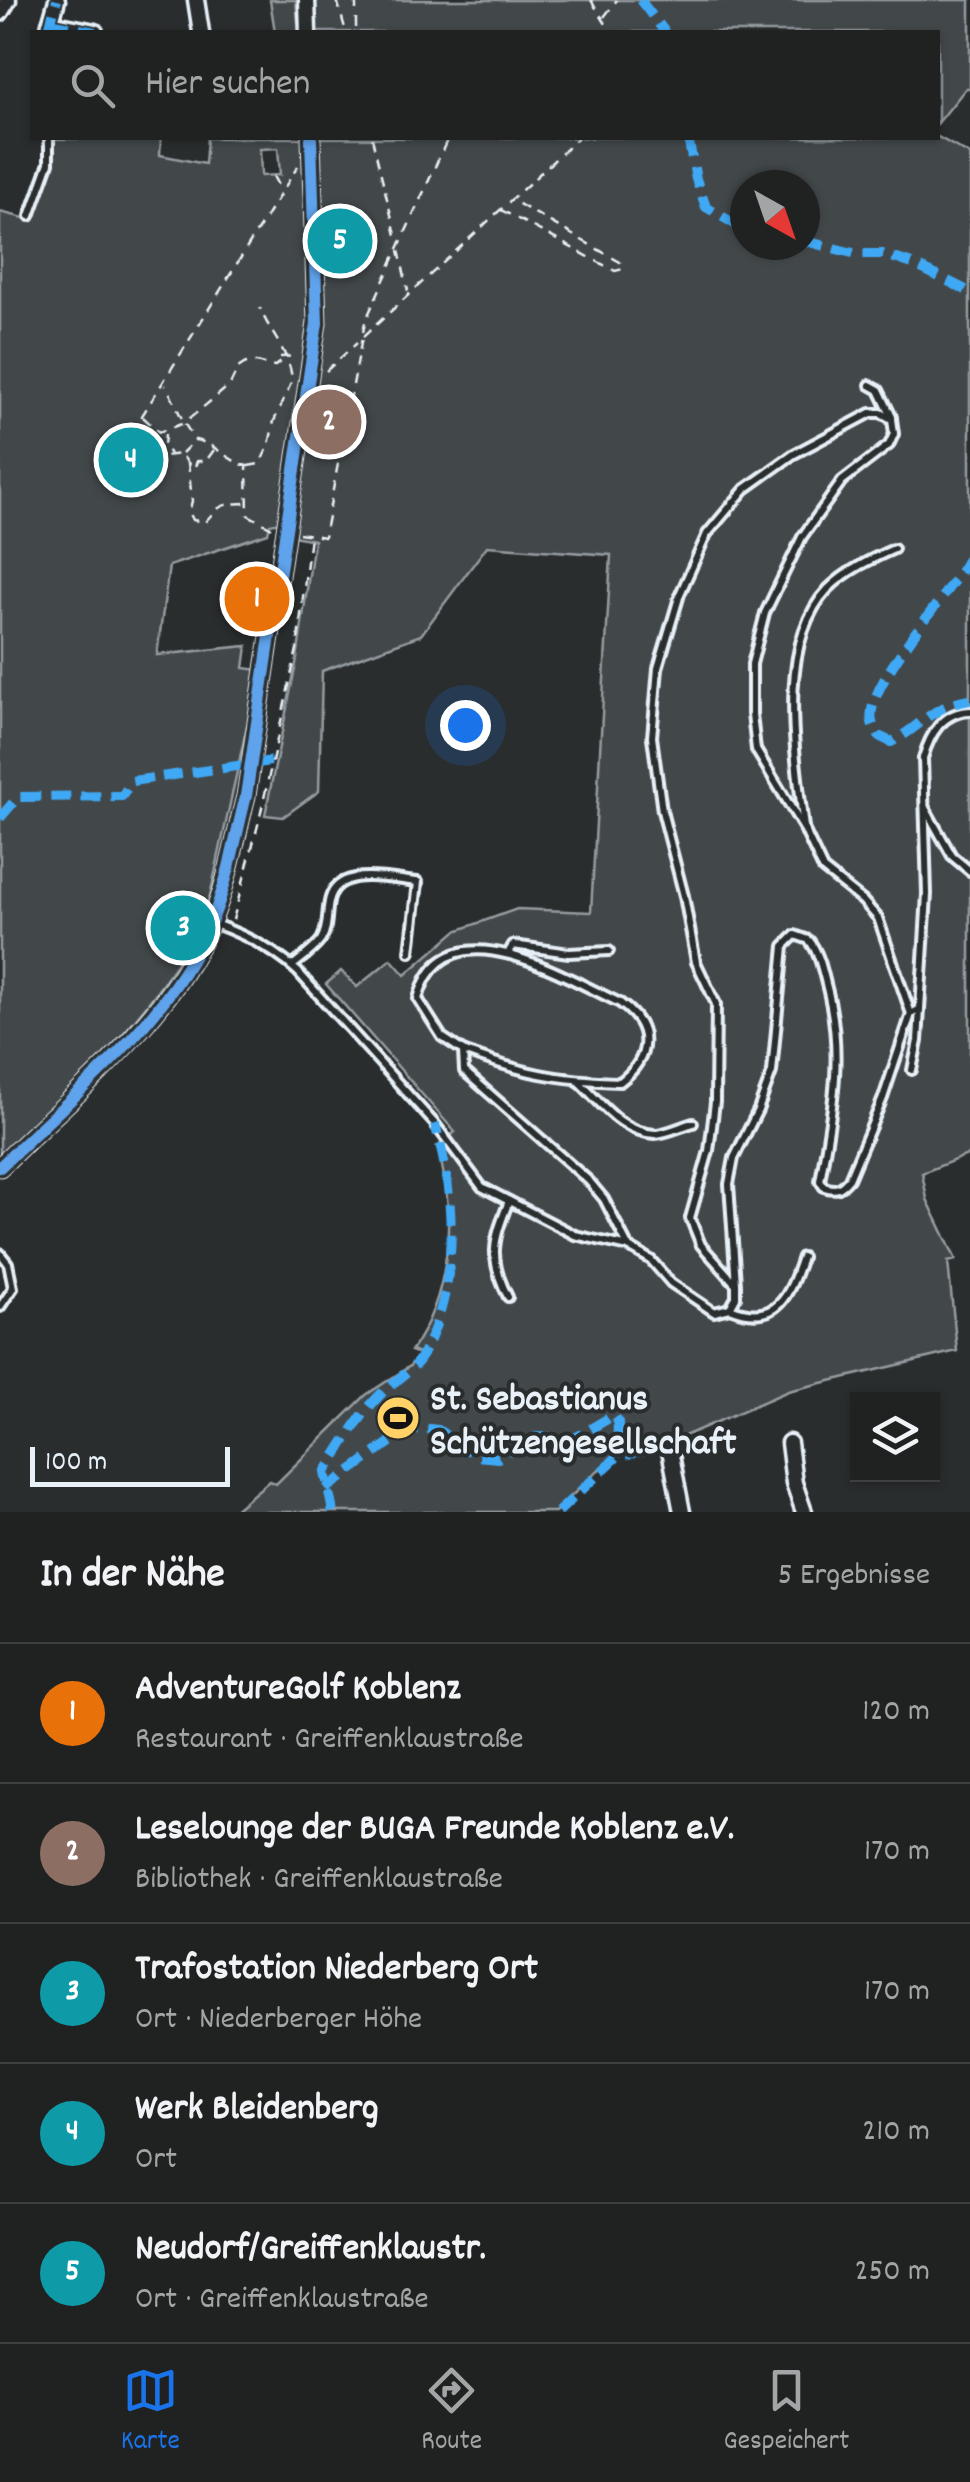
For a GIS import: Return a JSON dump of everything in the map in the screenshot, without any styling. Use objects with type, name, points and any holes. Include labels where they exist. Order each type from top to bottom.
[{"type":"street","points":[[0,14],[8,0]]},
{"type":"street","points":[[49,28],[56,0]]},
{"type":"street","points":[[196,0],[201,30]]},
{"type":"street","points":[[307,0],[308,30]]},
{"type":"street","points":[[0,1166],[116,1056],[152,1015],[210,923],[246,796],[317,323],[312,144]]},
{"type":"street","points":[[789,1444],[794,1483],[804,1512]]},
{"type":"street","points":[[670,1450],[682,1512]]},
{"type":"lane","points":[[30,216],[48,163],[49,140]]},
{"type":"lane","points":[[730,1308],[736,1297],[736,1284],[729,1184],[734,1158],[772,1072],[784,946],[795,936],[809,940],[819,956],[832,1006],[838,1045],[834,1100],[820,1180],[824,1188],[842,1187],[849,1179],[883,1098],[911,1014],[878,918],[823,869],[804,829],[756,750],[752,664],[764,613],[802,537],[842,481],[889,445],[894,434],[879,390],[870,385]]},
{"type":"lane","points":[[736,1284],[701,1245],[690,1218],[709,1151],[715,1102],[716,1004],[696,962],[662,811],[652,738],[658,668],[680,594],[707,534],[745,489],[794,454],[871,413],[892,419]]},
{"type":"lane","points":[[804,829],[793,723],[802,634],[828,588],[852,570],[894,549]]},
{"type":"lane","points":[[912,1070],[918,1041],[927,894],[923,758],[928,738],[941,721],[970,711]]},
{"type":"lane","points":[[924,807],[952,856],[970,870]]},
{"type":"lane","points":[[292,966],[320,941],[329,920],[330,898],[338,884],[352,878],[418,882],[410,952]]},
{"type":"lane","points":[[210,923],[282,956],[435,1124],[482,1186],[574,1235],[628,1247],[714,1312],[730,1308],[758,1316],[772,1310],[792,1287],[802,1256]]},
{"type":"lane","points":[[509,952],[512,945],[570,952],[609,951]]},
{"type":"lane","points":[[509,952],[634,1012],[643,1030],[645,1048],[634,1071],[620,1082],[550,1079],[463,1051],[442,1037],[418,999],[424,977],[440,961],[458,954],[509,952]]},
{"type":"lane","points":[[911,1014],[920,1009]]},
{"type":"lane","points":[[463,1051],[464,1071],[597,1190],[619,1224],[628,1247]]},
{"type":"lane","points":[[578,1080],[611,1116],[628,1126],[656,1134],[693,1123]]},
{"type":"lane","points":[[508,1297],[494,1270],[495,1243],[509,1201]]},
{"type":"lane","points":[[0,1253],[8,1263],[13,1288],[0,1307]]},
{"type":"path","points":[[337,0],[345,30]]},
{"type":"path","points":[[356,0],[356,30]]},
{"type":"path","points":[[591,0],[610,30]]},
{"type":"path","points":[[603,18],[618,0]]},
{"type":"path","points":[[372,140],[409,293]]},
{"type":"path","points":[[246,466],[248,515],[266,527],[324,537],[360,340],[447,140]]},
{"type":"path","points":[[326,371],[576,140]]},
{"type":"path","points":[[195,440],[182,454],[155,458],[134,436],[142,416],[312,144]]},
{"type":"path","points":[[273,176],[281,190]]},
{"type":"path","points":[[500,209],[615,272],[623,269],[620,262],[510,199]]},
{"type":"path","points":[[164,382],[195,440],[206,442],[246,466],[260,464],[274,421],[291,388],[292,372],[260,308]]},
{"type":"path","points":[[142,416],[159,432],[166,432],[184,423],[230,385],[244,364],[251,361],[276,366],[297,355],[304,362]]},
{"type":"path","points":[[280,357],[286,358]]},
{"type":"path","points":[[334,418],[348,407]]},
{"type":"path","points":[[166,432],[164,446],[171,455]]},
{"type":"path","points":[[182,454],[195,467],[214,449]]},
{"type":"path","points":[[188,459],[192,501],[188,512],[193,520],[205,522],[223,504],[248,503]]},
{"type":"path","points":[[230,929],[260,821],[296,649],[310,534]]},
{"type":"shaded area","points":[[270,0],[296,0],[299,30],[275,30]]},
{"type":"shaded area","points":[[311,0],[970,0],[970,88],[940,120],[940,30],[312,30]]},
{"type":"shaded area","points":[[940,138],[970,155],[970,1154],[922,1173],[927,1199],[956,1260],[948,1262],[957,1351],[788,1391],[673,1441],[616,1453],[555,1512],[232,1512],[269,1481],[276,1484],[366,1395],[410,1366],[419,1354],[411,1351],[435,1305],[442,1279],[447,1198],[437,1147],[455,1132],[326,984],[341,971],[357,987],[391,959],[405,975],[456,931],[517,909],[591,912],[611,555],[487,546],[421,635],[322,671],[319,791],[283,817],[265,815],[297,659],[314,540],[293,536],[313,391],[317,140]]},
{"type":"shaded area","points":[[54,140],[161,140],[160,155],[205,164],[207,140],[303,140],[308,319],[280,522],[270,524],[268,533],[169,566],[157,655],[247,646],[244,668],[259,670],[210,896],[198,924],[177,917],[171,932],[190,941],[150,1001],[79,1081],[0,1155],[0,212],[32,220],[52,162]],"holes":[[[278,148],[280,175],[261,176],[260,149]]]},
{"type":"marked path","points":[[49,30],[57,0]]},
{"type":"marked path","points":[[640,0],[663,30]]},
{"type":"marked path","points":[[50,23],[85,30]]},
{"type":"marked path","points":[[688,140],[706,207],[730,221]]},
{"type":"marked path","points":[[820,245],[857,254],[883,254],[970,292]]},
{"type":"marked path","points":[[970,555],[894,663],[873,706],[872,722],[879,736],[891,742],[935,712],[970,700]]},
{"type":"marked path","points":[[0,818],[18,797],[122,796],[132,781],[272,761]]},
{"type":"marked path","points":[[333,1512],[325,1472],[370,1406],[422,1356],[443,1301],[451,1242],[450,1211],[435,1124]]},
{"type":"marked path","points":[[326,1489],[400,1435],[421,1428],[438,1430],[477,1456],[498,1458],[532,1437],[575,1438],[614,1415],[618,1422],[617,1457]]},
{"type":"marked path","points":[[558,1512],[617,1457],[648,1449]]},
{"type":"cycle path","points":[[0,1167],[145,1024],[193,958],[222,892],[246,796],[317,323],[311,140]]},
{"type":"place","name":"Neudorf/Greiffenklaustr.","points":[[340,241]]},
{"type":"place","name":"Leselounge der BUGA Freunde Koblenz e.V.","points":[[329,422]]},
{"type":"place","name":"Werk Bleidenberg","points":[[131,460]]},
{"type":"place","name":"AdventureGolf Koblenz","points":[[257,599]]},
{"type":"place","name":"Trafostation Niederberg Ort","points":[[183,928]]},
{"type":"place","name":"St. Sebastianus Schützengesellschaft","points":[[398,1418]]}]
